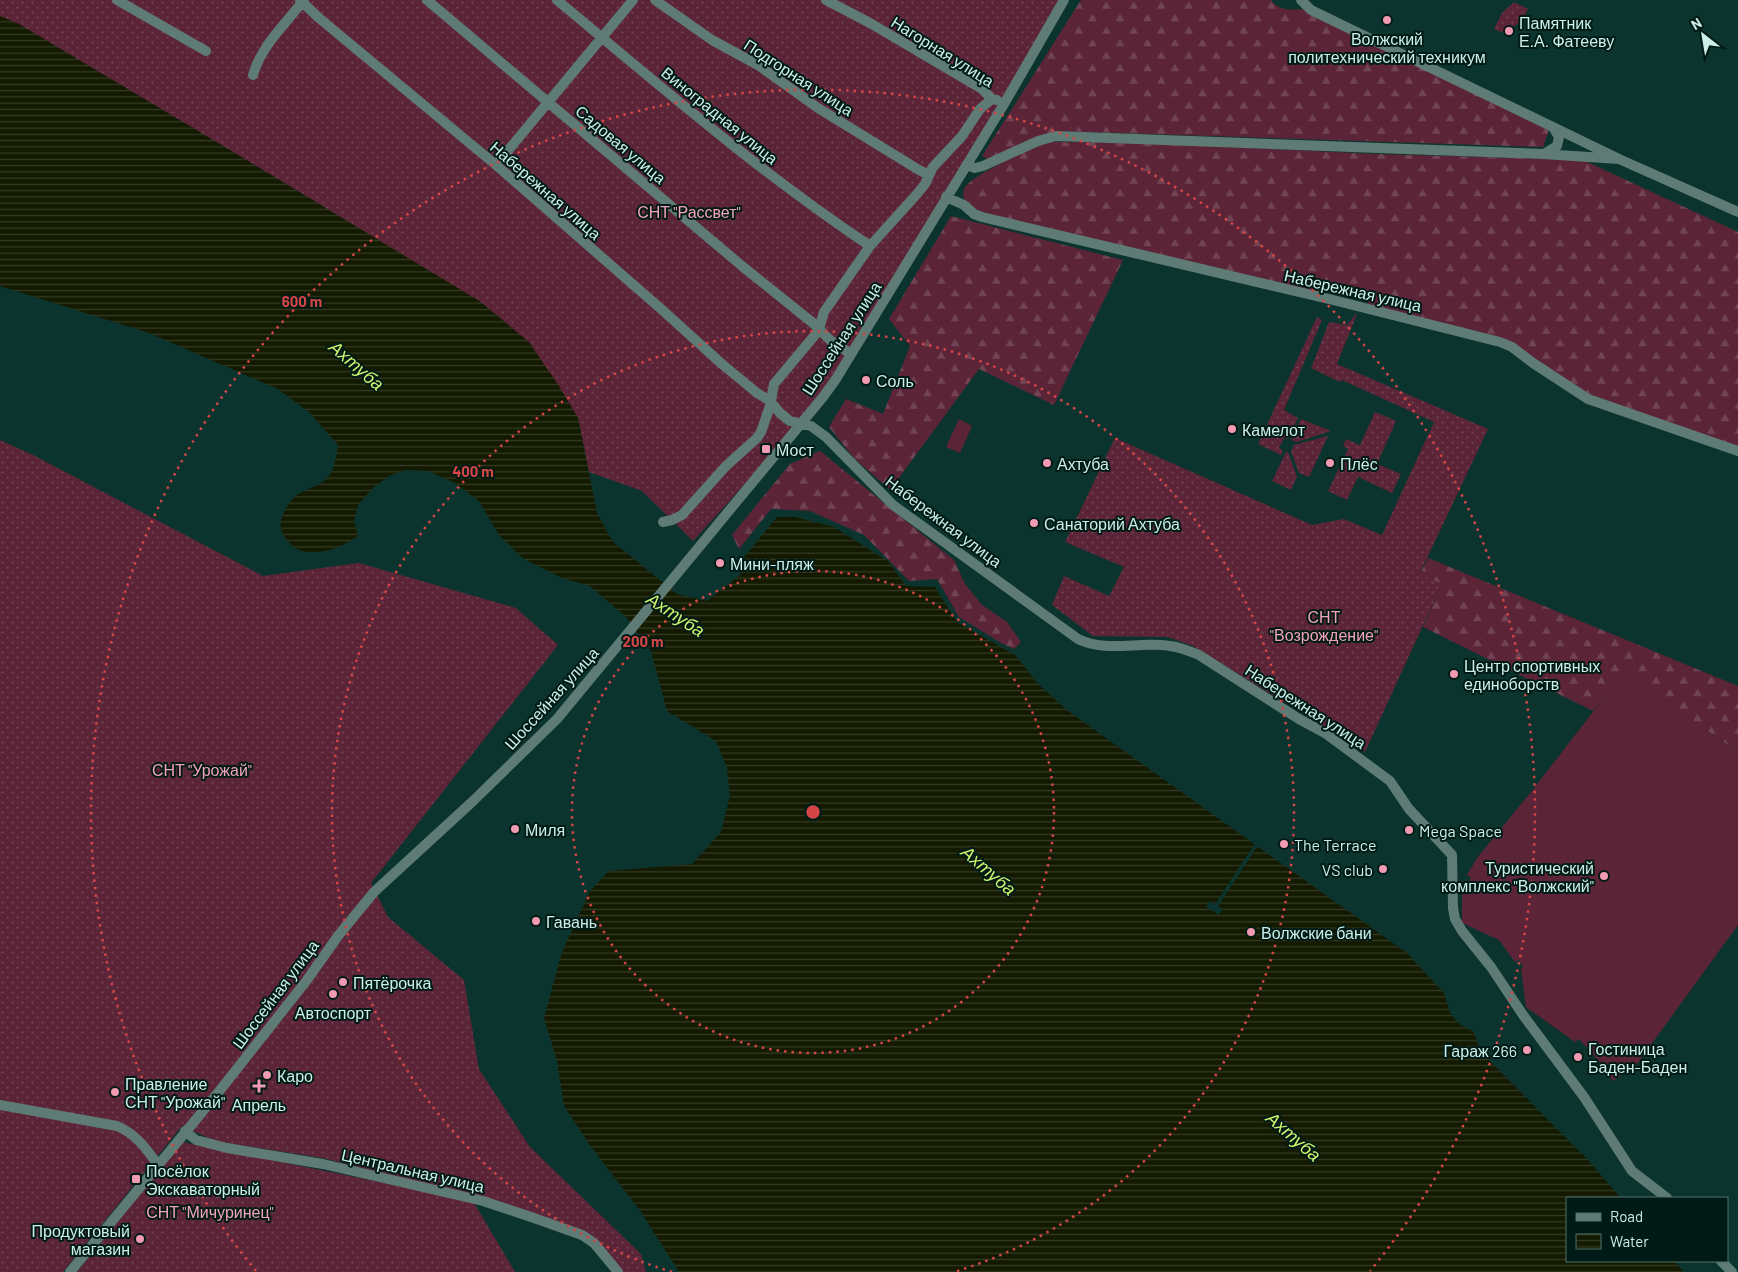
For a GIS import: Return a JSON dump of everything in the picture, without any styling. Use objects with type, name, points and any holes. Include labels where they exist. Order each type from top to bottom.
[{"type":"street","points":[[118,0],[206,50]]},
{"type":"street","name":"Садовая улица","points":[[427,0],[742,266],[813,323],[830,340],[851,354]]},
{"type":"street","name":"Виноградная улица","points":[[556,0],[699,120],[826,217],[870,246]]},
{"type":"street","points":[[496,165],[633,0]]},
{"type":"street","name":"Подгорная улица","points":[[655,0],[712,40],[758,65],[818,108],[928,174]]},
{"type":"street","name":"Нагорная улица","points":[[826,0],[870,23],[982,89],[992,99],[1004,104]]},
{"type":"street","name":"Шоссейная улица","points":[[70,1272],[296,994],[338,936],[374,892],[545,732],[826,393],[1004,104],[1064,0]]},
{"type":"street","points":[[1301,0],[1311,10],[1619,159],[1738,212]]},
{"type":"street","points":[[253,75],[259,58],[302,1]]},
{"type":"street","name":"Набережная улица","points":[[302,1],[319,18],[496,165],[722,364],[756,393],[769,400],[780,414],[790,420],[811,426],[826,437],[893,505],[1078,639],[1095,646],[1168,645],[1199,655],[1299,719],[1325,733],[1390,781],[1409,809],[1452,855],[1453,908],[1455,919],[1462,930],[1584,1097],[1632,1171],[1666,1197]]},
{"type":"street","points":[[663,522],[682,515],[726,466],[757,438],[763,428],[774,384],[819,329],[824,312],[870,246],[917,194],[925,184],[928,174],[933,167],[962,136],[980,109],[992,99]]},
{"type":"street","points":[[1543,154],[1557,146],[1559,137],[1553,127]]},
{"type":"street","points":[[967,164],[975,168],[983,166],[1038,141],[1056,136],[1543,154],[1619,159]]},
{"type":"street","name":"Набережная улица","points":[[946,197],[982,217],[1500,342],[1512,347],[1540,368],[1588,399],[1738,452]]},
{"type":"street","points":[[0,1105],[117,1126],[132,1134],[143,1144],[158,1165]]},
{"type":"street","name":"Центральная улица","points":[[185,1131],[196,1140],[227,1148],[323,1164],[483,1201],[582,1235],[594,1243],[618,1272]]},
{"type":"street","points":[[1722,1262],[1732,1272]]},
{"type":"green space","name":"СНТ \"Рассвет\"","points":[[0,0],[1060,0],[997,109],[822,394],[765,462],[693,541],[642,491],[589,472],[578,417],[498,316],[398,252],[246,160],[0,17]]},
{"type":"green space","points":[[1081,0],[1271,0],[1281,8],[1303,9],[1549,130],[1543,147],[1055,131],[989,160],[982,156]]},
{"type":"green space","points":[[1514,2],[1528,9],[1522,21],[1504,33],[1494,29],[1502,13]]},
{"type":"green space","points":[[1049,142],[1120,142],[1377,154],[1583,160],[1738,232],[1738,448],[1591,397],[1511,342],[1370,306],[1362,293],[1327,285],[1316,293],[985,213],[973,209],[963,197],[964,189],[978,176],[1030,149]]},
{"type":"green space","points":[[951,216],[1123,260],[1054,405],[979,369],[890,490],[854,458],[829,427],[846,399],[883,414],[910,346],[889,319]]},
{"type":"green space","name":"СНТ \"Возрождение\"","points":[[1356,314],[1337,364],[1488,429],[1420,573],[1442,584],[1365,752],[1193,646],[1168,637],[1093,636],[1052,605],[1064,576],[1109,596],[1124,567],[1065,542],[1115,438],[1312,525],[1344,519],[1382,535],[1434,422],[1311,368],[1329,322],[1347,325]]},
{"type":"green space","points":[[1317,317],[1322,320],[1284,410],[1298,418],[1288,439],[1284,438],[1279,448],[1283,450],[1281,455],[1258,444]]},
{"type":"green space","points":[[1375,412],[1396,421],[1377,464],[1401,474],[1392,493],[1358,477],[1347,500],[1328,491],[1348,449],[1343,446],[1346,439],[1360,445]]},
{"type":"green space","points":[[959,419],[972,426],[960,453],[946,447]]},
{"type":"green space","points":[[1301,419],[1331,431],[1297,442],[1291,440]]},
{"type":"green space","points":[[1328,436],[1309,477],[1299,473],[1291,451],[1294,445]]},
{"type":"green space","name":"СНТ \"Урожай\"","points":[[0,440],[33,455],[263,576],[359,563],[516,608],[558,645],[371,883],[388,917],[464,980],[479,1069],[530,1147],[641,1254],[646,1272],[617,1272],[594,1242],[476,1197],[323,1158],[215,1141],[182,1126],[63,1272],[0,1272]]},
{"type":"green space","points":[[820,451],[954,560],[965,584],[982,605],[1007,622],[1021,642],[1014,649],[959,617],[937,579],[909,581],[864,535],[810,511],[771,509],[739,549],[732,535],[790,464]]},
{"type":"green space","points":[[1286,452],[1288,452],[1297,477],[1291,490],[1272,481]]},
{"type":"green space","points":[[1428,558],[1738,686],[1738,752],[1623,674],[1593,711],[1423,627],[1442,584],[1420,574]]},
{"type":"green space","name":"Туристический комплекс \"Волжский\"","points":[[1623,673],[1738,752],[1738,925],[1637,1064],[1613,1081],[1599,1064],[1600,1062],[1579,1039],[1575,1042],[1526,1007],[1521,969],[1523,967],[1519,960],[1515,962],[1499,940],[1462,923],[1462,892],[1471,878],[1467,875],[1477,858],[1531,792]]},
{"type":"green space","name":"СНТ \"Мичуринец\"","points":[[182,1142],[473,1201],[515,1272],[77,1272]]},
{"type":"water","name":"Ахтуба","points":[[0,16],[19,24],[481,302],[529,342],[578,418],[597,513],[613,542],[677,594],[707,601],[740,575],[744,557],[777,517],[795,517],[834,527],[889,562],[906,586],[935,587],[957,622],[1015,655],[1038,684],[1068,711],[1407,953],[1444,993],[1450,1013],[1459,1024],[1474,1032],[1480,1051],[1586,1158],[1620,1197],[1566,1197],[1566,1262],[1675,1262],[1684,1272],[679,1272],[641,1212],[589,1144],[564,1106],[557,1061],[544,1018],[562,952],[590,891],[609,871],[692,864],[721,832],[730,796],[727,768],[716,741],[667,711],[651,651],[625,616],[590,586],[562,578],[524,559],[499,535],[479,501],[455,483],[428,471],[405,470],[389,476],[373,488],[358,505],[354,521],[358,536],[343,545],[327,551],[310,552],[298,550],[289,543],[283,534],[281,528],[282,516],[297,495],[328,478],[331,474],[338,445],[310,413],[278,389],[149,333],[0,286]]},
{"type":"pier","points":[[1256,842],[1259,844],[1218,906],[1223,909],[1219,915],[1206,907],[1210,901],[1215,904]]},
{"type":"place","name":"Волжский политехнический техникум","points":[[1387,20]]},
{"type":"place","name":"Памятник Е.А. Фатееву","points":[[1509,31]]},
{"type":"place","name":"Соль","points":[[866,380]]},
{"type":"place","name":"Камелот","points":[[1232,429]]},
{"type":"place","name":"Мост","points":[[766,449]]},
{"type":"place","name":"Ахтуба","points":[[1047,463]]},
{"type":"place","name":"Плёс","points":[[1330,463]]},
{"type":"place","name":"Санаторий Ахтуба","points":[[1034,523]]},
{"type":"place","name":"Мини-пляж","points":[[720,563]]},
{"type":"place","name":"Центр спортивных единоборств","points":[[1454,674]]},
{"type":"place","name":"Миля","points":[[515,829]]},
{"type":"place","name":"Mega Space","points":[[1409,830]]},
{"type":"place","name":"The Terrace","points":[[1284,844]]},
{"type":"place","name":"VS club","points":[[1383,869]]},
{"type":"place","name":"Туристический комплекс \"Волжский\"","points":[[1604,876]]},
{"type":"place","name":"Гавань","points":[[536,921]]},
{"type":"place","name":"Волжские бани","points":[[1251,932]]},
{"type":"place","name":"Пятёрочка","points":[[343,982]]},
{"type":"place","name":"Автоспорт","points":[[333,994]]},
{"type":"place","name":"Гараж 266","points":[[1527,1050]]},
{"type":"place","name":"Гостиница Баден-Баден","points":[[1578,1057]]},
{"type":"place","name":"Каро","points":[[267,1075]]},
{"type":"place","name":"Апрель","points":[[259,1086]]},
{"type":"place","name":"Правление СНТ \"Урожай\"","points":[[115,1092]]},
{"type":"place","name":"Посёлок Экскаваторный","points":[[136,1179]]},
{"type":"place","name":"Продуктовый магазин","points":[[140,1239]]}]
